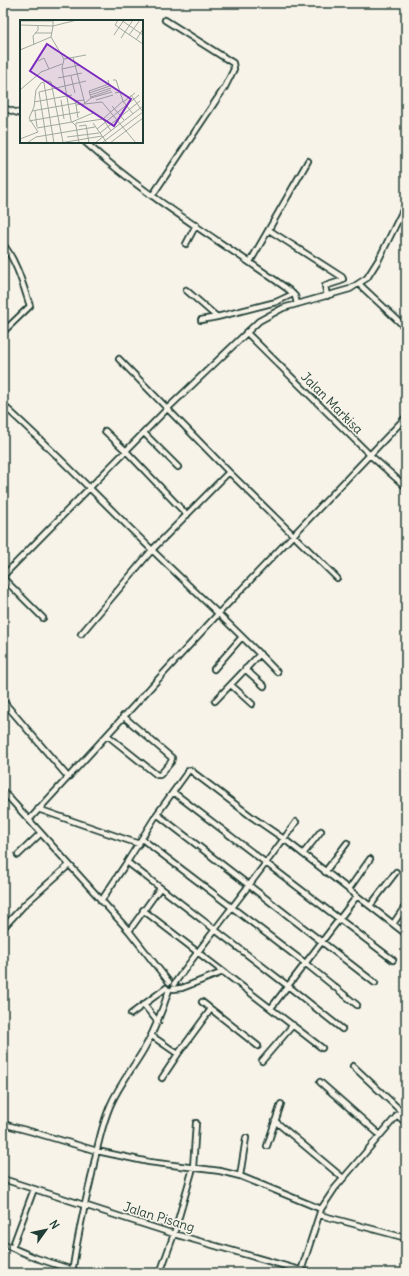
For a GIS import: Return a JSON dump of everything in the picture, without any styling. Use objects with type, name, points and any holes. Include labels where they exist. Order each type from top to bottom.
[{"type":"street","points":[[152,196],[225,87],[234,69],[233,63],[165,20]]},
{"type":"street","points":[[3,108],[20,114]]},
{"type":"street","points":[[86,143],[107,162],[152,196],[250,262],[295,299]]},
{"type":"street","points":[[250,262],[308,161]]},
{"type":"street","points":[[201,320],[276,302],[328,296],[350,289],[359,284],[369,274],[379,259],[406,204]]},
{"type":"street","points":[[186,244],[196,225]]},
{"type":"street","points":[[269,230],[342,277],[343,279],[341,281],[325,286],[328,296]]},
{"type":"street","points":[[3,244],[10,253],[21,278],[30,306],[3,332]]},
{"type":"street","points":[[359,284],[406,328]]},
{"type":"street","points":[[186,290],[217,317]]},
{"type":"street","points":[[43,618],[3,577],[167,409],[246,332],[259,321],[295,299]]},
{"type":"street","name":"Jalan Markisa","points":[[246,332],[370,455],[406,487]]},
{"type":"street","points":[[119,359],[229,472],[337,578]]},
{"type":"street","points":[[3,405],[277,672]]},
{"type":"street","points":[[29,820],[218,614],[406,417]]},
{"type":"street","points":[[105,431],[187,515]]},
{"type":"street","points":[[144,433],[178,467]]},
{"type":"street","points":[[81,634],[152,550],[229,472]]},
{"type":"street","points":[[214,669],[242,637]]},
{"type":"street","points":[[215,701],[260,654]]},
{"type":"street","points":[[245,669],[264,686]]},
{"type":"street","points":[[231,685],[252,704]]},
{"type":"street","points":[[3,701],[68,777]]},
{"type":"street","points":[[107,735],[157,775],[160,775],[171,762],[172,758],[123,716]]},
{"type":"street","points":[[101,901],[157,814],[190,770],[303,854],[406,934]]},
{"type":"street","points":[[3,792],[129,932],[175,986],[131,1014]]},
{"type":"street","points":[[173,792],[393,960]]},
{"type":"street","points":[[38,810],[139,844]]},
{"type":"street","points":[[157,814],[375,983]]},
{"type":"street","points":[[72,1272],[97,1151],[110,1107],[127,1074],[152,1036],[169,989],[167,984],[172,983],[197,952],[284,840],[296,822]]},
{"type":"street","points":[[303,854],[321,831]]},
{"type":"street","points":[[18,855],[41,834]]},
{"type":"street","points":[[142,839],[357,1005]]},
{"type":"street","points":[[325,872],[347,843]]},
{"type":"street","points":[[349,889],[370,859]]},
{"type":"street","points":[[127,862],[342,1029]]},
{"type":"street","points":[[3,928],[26,903],[69,865]]},
{"type":"street","points":[[370,906],[396,872]]},
{"type":"street","points":[[129,932],[143,910],[160,888]]},
{"type":"street","points":[[271,1008],[304,963],[323,942],[357,896]]},
{"type":"street","points":[[393,924],[406,905]]},
{"type":"street","points":[[143,910],[322,1048]]},
{"type":"street","points":[[169,989],[182,988],[223,972]]},
{"type":"street","points":[[202,1002],[258,1046]]},
{"type":"street","points":[[144,1005],[158,1022]]},
{"type":"street","points":[[162,1078],[211,1009]]},
{"type":"street","points":[[262,1061],[293,1025]]},
{"type":"street","points":[[152,1036],[178,1054]]},
{"type":"street","points":[[353,1066],[401,1111]]},
{"type":"street","points":[[320,1082],[380,1135]]},
{"type":"street","points":[[267,1146],[281,1104]]},
{"type":"street","points":[[301,1272],[321,1209],[343,1178],[406,1105]]},
{"type":"street","points":[[397,1115],[406,1123]]},
{"type":"street","points":[[275,1120],[343,1178]]},
{"type":"street","points":[[160,1273],[174,1234],[193,1168],[196,1123]]},
{"type":"street","points":[[3,1124],[97,1151],[150,1162],[220,1171],[240,1176],[321,1209]]},
{"type":"street","points":[[240,1176],[246,1138]]},
{"type":"street","name":"Jalan Pisang","points":[[3,1179],[174,1234],[301,1272],[310,1273]]},
{"type":"street","points":[[12,1248],[34,1189]]},
{"type":"street","points":[[320,1215],[406,1238]]},
{"type":"street","points":[[3,1244],[72,1272],[82,1273]]}]
